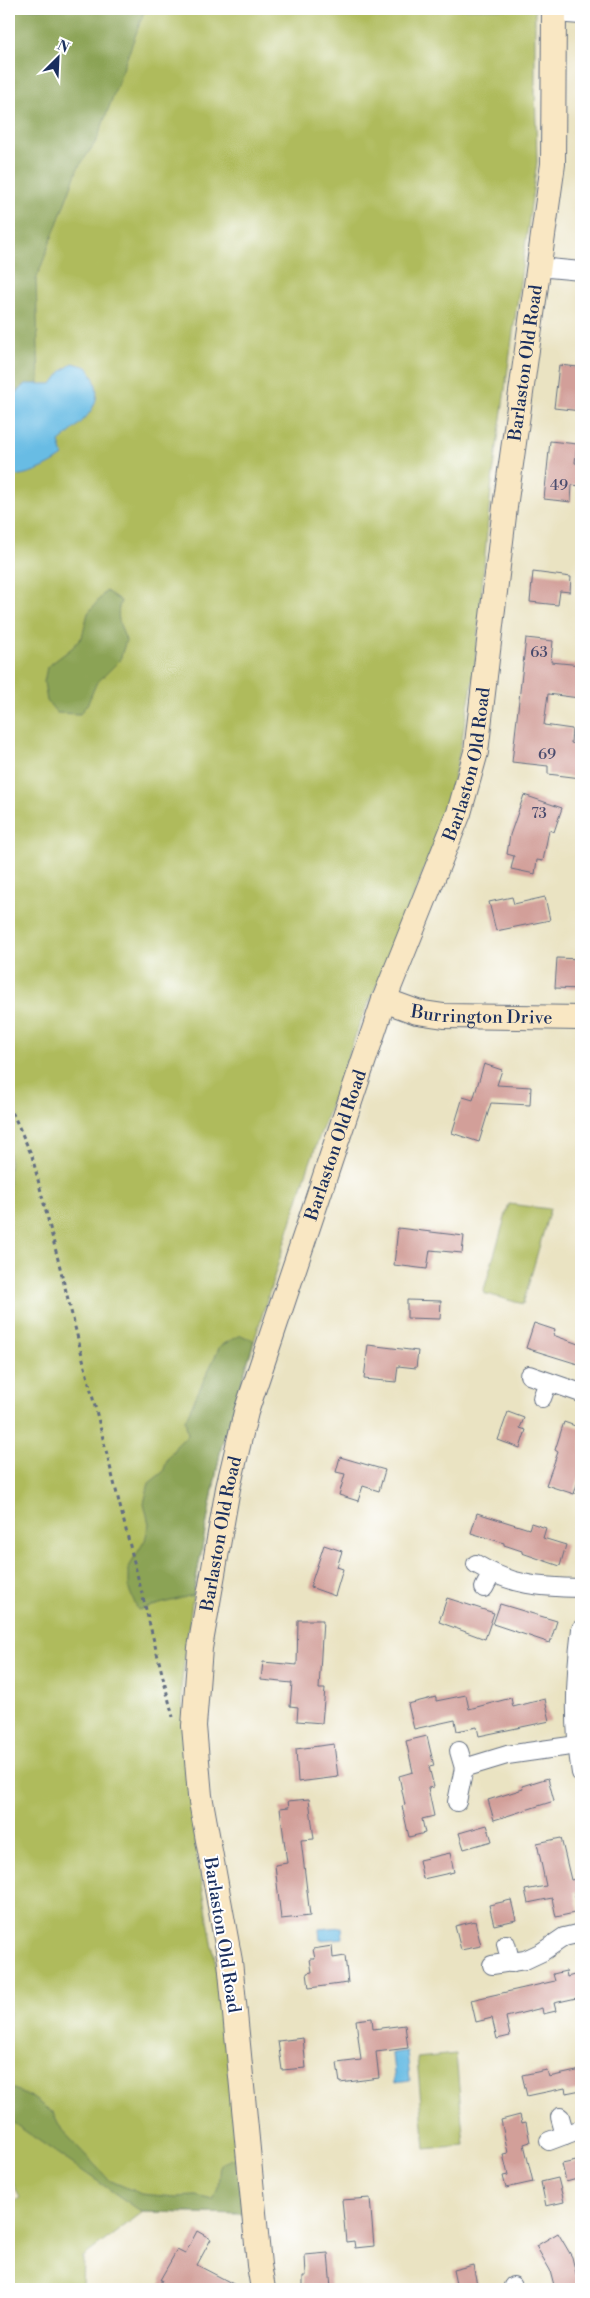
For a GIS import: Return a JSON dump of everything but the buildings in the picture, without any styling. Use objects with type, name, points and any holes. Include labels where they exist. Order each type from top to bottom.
[{"type":"street","points":[[554,11],[581,16]]},
{"type":"street","name":"Barlaston Old Road","points":[[263,2289],[259,2265],[230,1961],[200,1788],[194,1726],[200,1648],[228,1488],[246,1412],[384,1000],[459,814],[476,752],[505,507],[553,164],[554,11]]},
{"type":"street","points":[[538,267],[581,270]]},
{"type":"street","name":"Burrington Drive","points":[[384,1000],[417,1012],[444,1016],[581,1018]]},
{"type":"street","points":[[530,1375],[545,1390],[581,1393]]},
{"type":"street","points":[[476,1564],[488,1580],[534,1586],[581,1588]]},
{"type":"street","points":[[581,1628],[576,1674],[577,1745],[581,1773]]},
{"type":"street","points":[[464,1768],[507,1754],[577,1745]]},
{"type":"street","points":[[456,1802],[464,1768],[459,1751]]},
{"type":"street","points":[[492,1965],[525,1960],[542,1952],[564,1937],[581,1933]]},
{"type":"street","points":[[506,1944],[511,1963]]},
{"type":"street","points":[[560,2117],[565,2135]]},
{"type":"path","points":[[9,1105],[32,1156],[175,1724]]},
{"type":"green space","points":[[9,9],[535,9],[537,162],[491,489],[474,675],[457,765],[442,823],[396,942],[360,1023],[306,1174],[221,1448],[193,1595],[181,1688],[197,1856],[225,2017],[247,2214],[143,2212],[83,2257],[82,2289],[9,2289],[9,2204],[20,2198],[9,2173]]},
{"type":"green space","points":[[18,9],[145,9],[97,140],[78,168],[36,280],[39,384],[24,385],[16,394],[9,394],[9,20]]},
{"type":"green space","points":[[106,591],[121,601],[118,616],[126,640],[120,660],[96,684],[88,703],[80,714],[57,713],[47,701],[44,682],[47,667],[72,648],[82,637],[88,613]]},
{"type":"green space","points":[[509,1204],[550,1209],[523,1304],[483,1293]]},
{"type":"green space","points":[[241,1335],[254,1341],[221,1448],[193,1595],[138,1610],[129,1590],[129,1567],[145,1540],[149,1524],[144,1503],[149,1483],[163,1472],[168,1458],[177,1445],[188,1435],[185,1420],[220,1346]]},
{"type":"green space","points":[[456,2054],[464,2145],[425,2149],[417,2058]]},
{"type":"green space","points":[[9,2087],[30,2096],[53,2113],[62,2130],[109,2180],[141,2194],[176,2197],[196,2196],[213,2200],[218,2187],[220,2164],[231,2159],[241,2159],[247,2214],[142,2212],[9,2120]]},
{"type":"water","points":[[73,363],[87,367],[94,379],[97,390],[96,400],[92,409],[59,442],[63,456],[37,470],[9,476],[9,394],[16,394],[26,384],[52,384],[61,372]]},
{"type":"water","points":[[342,1927],[343,1938],[320,1940],[319,1929]]},
{"type":"water","points":[[407,2051],[410,2081],[395,2083],[392,2053]]}]
